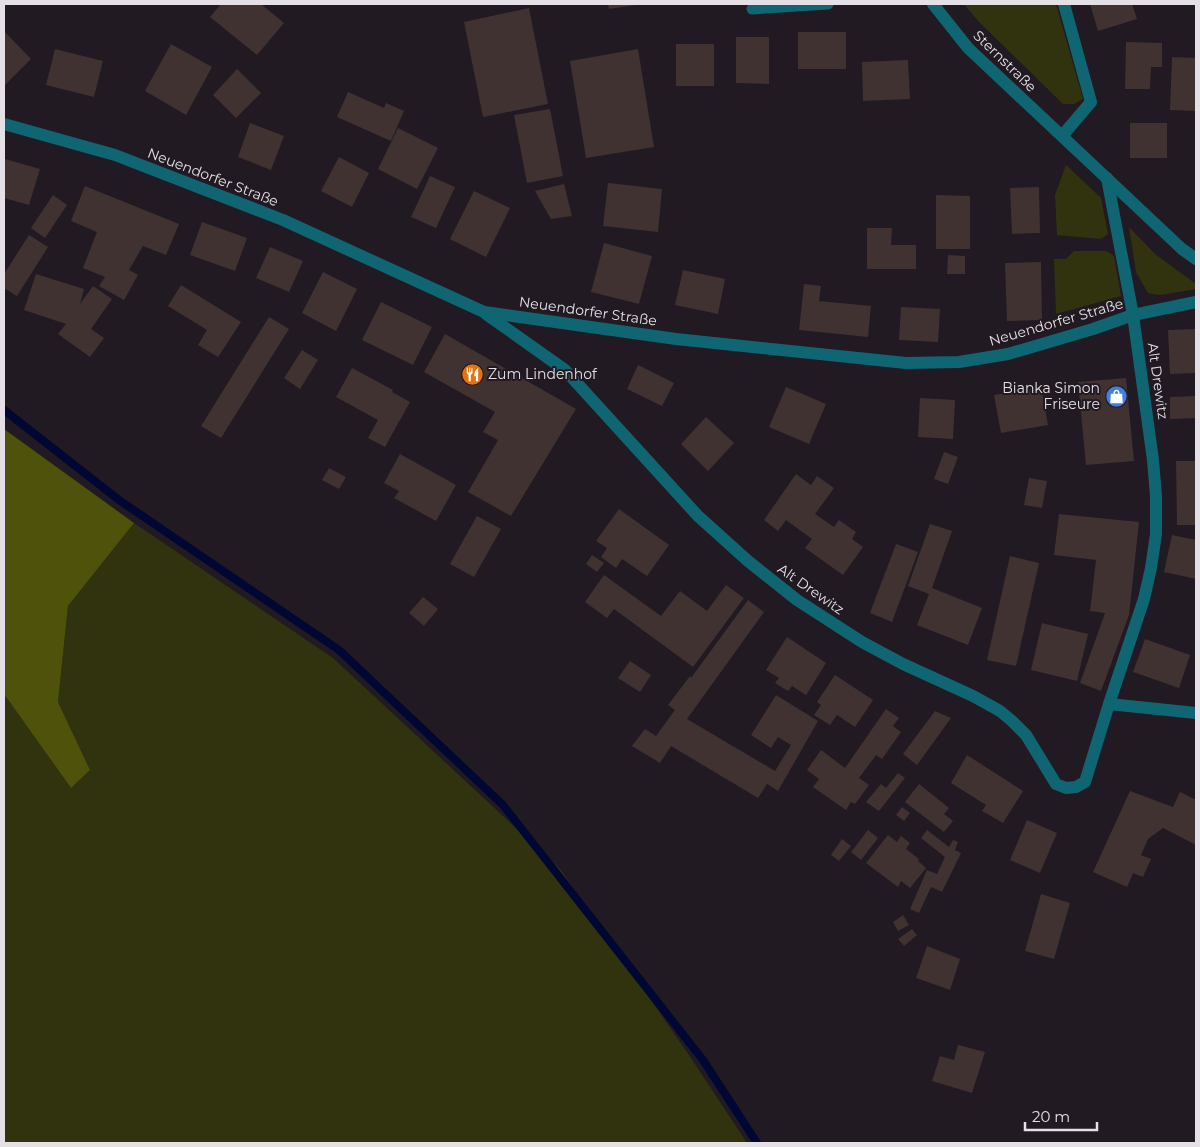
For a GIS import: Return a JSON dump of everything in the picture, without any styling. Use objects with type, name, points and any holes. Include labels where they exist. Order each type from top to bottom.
[{"type":"street","name":"Sternstraße","points":[[932,4],[968,48],[1182,249],[1196,259]]},
{"type":"street","points":[[1062,136],[1091,102],[1064,4]]},
{"type":"street","name":"Neuendorfer Straße","points":[[4,124],[115,155],[274,217],[484,312],[676,338],[906,363],[959,362],[1008,354],[1094,329],[1133,315],[1196,302]]},
{"type":"street","name":"Alt Drewitz","points":[[484,312],[565,370],[698,516],[748,561],[797,600],[862,642],[1000,711],[1026,735],[1056,784],[1066,788],[1076,788],[1085,782],[1144,599],[1152,568],[1156,534],[1156,496],[1153,460],[1133,315],[1106,178]]},
{"type":"street","points":[[1109,704],[1196,713]]},
{"type":"lane","points":[[752,9],[828,4]]},
{"type":"green space","points":[[964,4],[1056,4],[1083,99],[1074,104],[1063,104],[978,21]]},
{"type":"green space","points":[[1066,165],[1101,198],[1108,234],[1101,239],[1057,235],[1055,195]]},
{"type":"green space","points":[[1129,227],[1156,255],[1196,284],[1196,289],[1160,295],[1148,293],[1136,272]]},
{"type":"green space","points":[[1074,251],[1106,251],[1114,256],[1121,296],[1056,314],[1054,259],[1066,259]]},
{"type":"green space","points":[[134,523],[333,658],[560,869],[689,1055],[747,1143],[4,1143],[4,694],[71,788],[90,770],[58,702],[68,606]]},
{"type":"shaded area","points":[[4,429],[134,523],[68,606],[58,702],[90,770],[71,788],[4,694]]},
{"type":"building","points":[[221,4],[261,4],[284,23],[257,55],[210,17]]},
{"type":"building","points":[[608,4],[636,4],[636,5],[609,9]]},
{"type":"building","points":[[1090,4],[1132,4],[1137,19],[1098,31]]},
{"type":"building","points":[[529,8],[548,104],[483,117],[464,22]]},
{"type":"building","points":[[4,31],[31,59],[4,86]]},
{"type":"building","points":[[798,32],[846,32],[846,69],[798,69]]},
{"type":"building","points":[[736,37],[769,37],[769,84],[736,83]]},
{"type":"building","points":[[1126,42],[1162,43],[1162,67],[1151,67],[1150,89],[1125,89]]},
{"type":"building","points":[[171,44],[212,67],[186,115],[145,91]]},
{"type":"building","points":[[676,44],[714,44],[714,86],[676,86]]},
{"type":"building","points":[[55,49],[103,61],[94,97],[46,85]]},
{"type":"building","points":[[638,49],[654,147],[586,158],[570,61]]},
{"type":"building","points":[[1172,57],[1196,58],[1196,111],[1170,110]]},
{"type":"building","points":[[908,60],[910,99],[863,101],[862,62]]},
{"type":"building","points":[[237,69],[261,93],[236,118],[213,95]]},
{"type":"building","points":[[348,92],[384,108],[386,103],[404,111],[391,141],[337,117]]},
{"type":"building","points":[[550,109],[563,176],[527,183],[514,115]]},
{"type":"building","points":[[250,123],[284,136],[271,170],[238,157]]},
{"type":"building","points":[[1130,123],[1167,123],[1167,158],[1130,158]]},
{"type":"building","points":[[398,128],[438,148],[417,189],[378,169]]},
{"type":"building","points":[[339,157],[369,173],[352,207],[321,191]]},
{"type":"building","points":[[5,159],[40,169],[29,205],[4,198]]},
{"type":"building","points":[[430,176],[455,187],[436,228],[411,217]]},
{"type":"building","points":[[608,183],[662,189],[658,232],[603,226]]},
{"type":"building","points":[[564,184],[572,216],[551,219],[535,191]]},
{"type":"building","points":[[85,186],[179,224],[166,255],[143,246],[129,270],[138,275],[124,300],[99,286],[105,277],[83,268],[97,232],[71,221]]},
{"type":"building","points":[[1039,187],[1040,233],[1012,234],[1010,188]]},
{"type":"building","points":[[474,191],[510,208],[486,257],[450,239]]},
{"type":"building","points":[[53,195],[67,205],[45,238],[31,228]]},
{"type":"building","points":[[936,195],[970,196],[970,249],[936,249]]},
{"type":"building","points":[[202,222],[247,238],[235,271],[190,255]]},
{"type":"building","points":[[867,228],[892,228],[891,245],[916,245],[916,269],[867,269]]},
{"type":"building","points":[[29,235],[48,247],[17,296],[4,288],[4,274]]},
{"type":"building","points":[[604,243],[652,256],[639,304],[591,292]]},
{"type":"building","points":[[270,247],[303,261],[289,292],[256,278]]},
{"type":"building","points":[[948,255],[965,256],[965,274],[947,274]]},
{"type":"building","points":[[1041,262],[1042,320],[1007,321],[1005,263]]},
{"type":"building","points":[[683,270],[725,279],[718,314],[675,305]]},
{"type":"building","points":[[323,272],[357,289],[336,331],[302,313]]},
{"type":"building","points":[[36,274],[84,289],[80,304],[93,286],[112,299],[91,329],[104,338],[90,357],[58,334],[66,324],[24,310]]},
{"type":"building","points":[[804,284],[821,286],[819,301],[871,306],[868,337],[799,330]]},
{"type":"building","points":[[181,285],[241,322],[218,357],[198,345],[207,330],[168,306]]},
{"type":"building","points":[[381,302],[432,327],[413,365],[362,340]]},
{"type":"building","points":[[901,307],[940,309],[938,342],[899,340]]},
{"type":"building","points":[[269,317],[289,329],[221,438],[201,426]]},
{"type":"building","points":[[1196,329],[1196,373],[1170,374],[1168,330]]},
{"type":"building","points":[[445,334],[576,409],[511,516],[468,492],[498,440],[483,432],[495,412],[424,372]]},
{"type":"building","points":[[302,350],[318,360],[300,389],[284,378]]},
{"type":"building","points":[[638,365],[674,383],[662,406],[627,389]]},
{"type":"building","points":[[352,368],[393,390],[392,392],[410,402],[385,447],[368,438],[378,420],[336,397]]},
{"type":"building","points":[[1126,378],[1134,461],[1086,465],[1078,382]]},
{"type":"building","points":[[786,387],[826,404],[809,444],[769,427]]},
{"type":"building","points":[[1041,387],[1048,425],[1001,433],[994,395]]},
{"type":"building","points":[[1196,396],[1196,418],[1170,419],[1170,397]]},
{"type":"building","points":[[920,398],[955,400],[953,439],[918,437]]},
{"type":"building","points":[[706,417],[734,443],[708,471],[681,444]]},
{"type":"building","points":[[944,452],[958,457],[948,484],[934,479]]},
{"type":"building","points":[[400,454],[456,485],[436,521],[394,498],[399,491],[384,483]]},
{"type":"building","points":[[1176,461],[1196,461],[1196,525],[1177,525]]},
{"type":"building","points":[[329,468],[346,477],[339,489],[322,480]]},
{"type":"building","points":[[796,474],[811,485],[817,476],[834,488],[815,514],[834,527],[839,520],[856,532],[852,539],[863,547],[843,575],[805,548],[812,539],[786,520],[778,531],[764,520]]},
{"type":"building","points":[[1029,478],[1047,481],[1042,508],[1024,505]]},
{"type":"building","points":[[619,509],[669,545],[647,576],[622,559],[616,568],[601,557],[607,548],[596,541]]},
{"type":"building","points":[[1059,514],[1139,522],[1129,615],[1101,691],[1080,683],[1105,613],[1090,611],[1096,560],[1054,555]]},
{"type":"building","points":[[477,516],[501,529],[474,577],[450,564]]},
{"type":"building","points":[[930,524],[952,531],[932,588],[982,608],[968,645],[917,625],[929,594],[908,586]]},
{"type":"building","points":[[1172,535],[1196,540],[1196,579],[1164,572]]},
{"type":"building","points":[[896,544],[918,552],[892,622],[870,613]]},
{"type":"building","points":[[592,555],[604,563],[597,572],[586,564]]},
{"type":"building","points":[[1010,556],[1039,563],[1016,666],[987,660]]},
{"type":"building","points":[[604,575],[661,616],[680,591],[707,611],[726,585],[744,598],[693,667],[614,609],[607,618],[585,602]]},
{"type":"building","points":[[423,597],[438,609],[424,626],[409,613]]},
{"type":"building","points":[[748,600],[764,612],[687,719],[775,771],[791,745],[778,737],[771,748],[751,735],[776,695],[818,721],[778,791],[767,784],[758,798],[671,746],[660,763],[632,746],[645,729],[656,736],[675,710],[668,705],[690,676],[691,678]]},
{"type":"building","points":[[1042,623],[1088,634],[1077,681],[1031,670]]},
{"type":"building","points":[[787,637],[826,663],[806,695],[792,686],[788,691],[775,683],[779,678],[766,670]]},
{"type":"building","points":[[1145,639],[1190,655],[1179,688],[1133,672]]},
{"type":"building","points":[[630,661],[651,675],[640,692],[618,678]]},
{"type":"building","points":[[835,675],[873,700],[855,727],[837,715],[830,725],[814,715],[821,705],[817,702]]},
{"type":"building","points":[[886,709],[899,718],[893,726],[901,732],[882,759],[876,755],[859,778],[869,785],[855,804],[851,802],[846,810],[813,787],[819,779],[807,770],[821,750],[845,768]]},
{"type":"building","points":[[935,711],[951,718],[917,765],[903,754]]},
{"type":"building","points":[[967,755],[1023,791],[1003,823],[982,811],[986,805],[951,783]]},
{"type":"building","points":[[898,773],[905,778],[879,811],[866,802],[881,784],[886,788]]},
{"type":"building","points":[[919,784],[949,808],[944,814],[953,821],[944,832],[905,802]]},
{"type":"building","points":[[1130,791],[1173,807],[1180,792],[1196,800],[1196,845],[1163,828],[1148,839],[1141,855],[1151,859],[1143,877],[1133,873],[1127,887],[1093,872]]},
{"type":"building","points":[[902,807],[910,813],[904,821],[896,815]]},
{"type":"building","points":[[1027,820],[1057,833],[1040,873],[1010,860]]},
{"type":"building","points":[[868,830],[878,838],[861,860],[851,852]]},
{"type":"building","points":[[927,830],[949,847],[953,840],[958,842],[955,850],[961,853],[942,892],[931,887],[919,913],[910,909],[927,870],[937,874],[945,857],[921,838]]},
{"type":"building","points":[[888,835],[897,842],[901,836],[910,843],[906,849],[919,859],[918,861],[926,868],[910,888],[901,881],[898,887],[866,863]]},
{"type":"building","points":[[842,839],[851,846],[839,861],[831,855]]},
{"type":"building","points":[[1041,894],[1070,903],[1054,959],[1025,951]]},
{"type":"building","points":[[903,915],[909,925],[898,931],[893,922]]},
{"type":"building","points":[[912,929],[917,935],[904,946],[898,939]]},
{"type":"building","points":[[927,946],[960,959],[950,990],[916,978]]},
{"type":"building","points":[[958,1045],[985,1052],[972,1093],[932,1081],[940,1056],[954,1060]]},
{"type":"waterway","points":[[4,410],[119,500],[339,650],[503,805],[703,1060],[757,1143]]},
{"type":"place","name":"Zum Lindenhof","points":[[472,374]]},
{"type":"place","name":"Bianka Simon Friseure","points":[[1116,396]]}]
